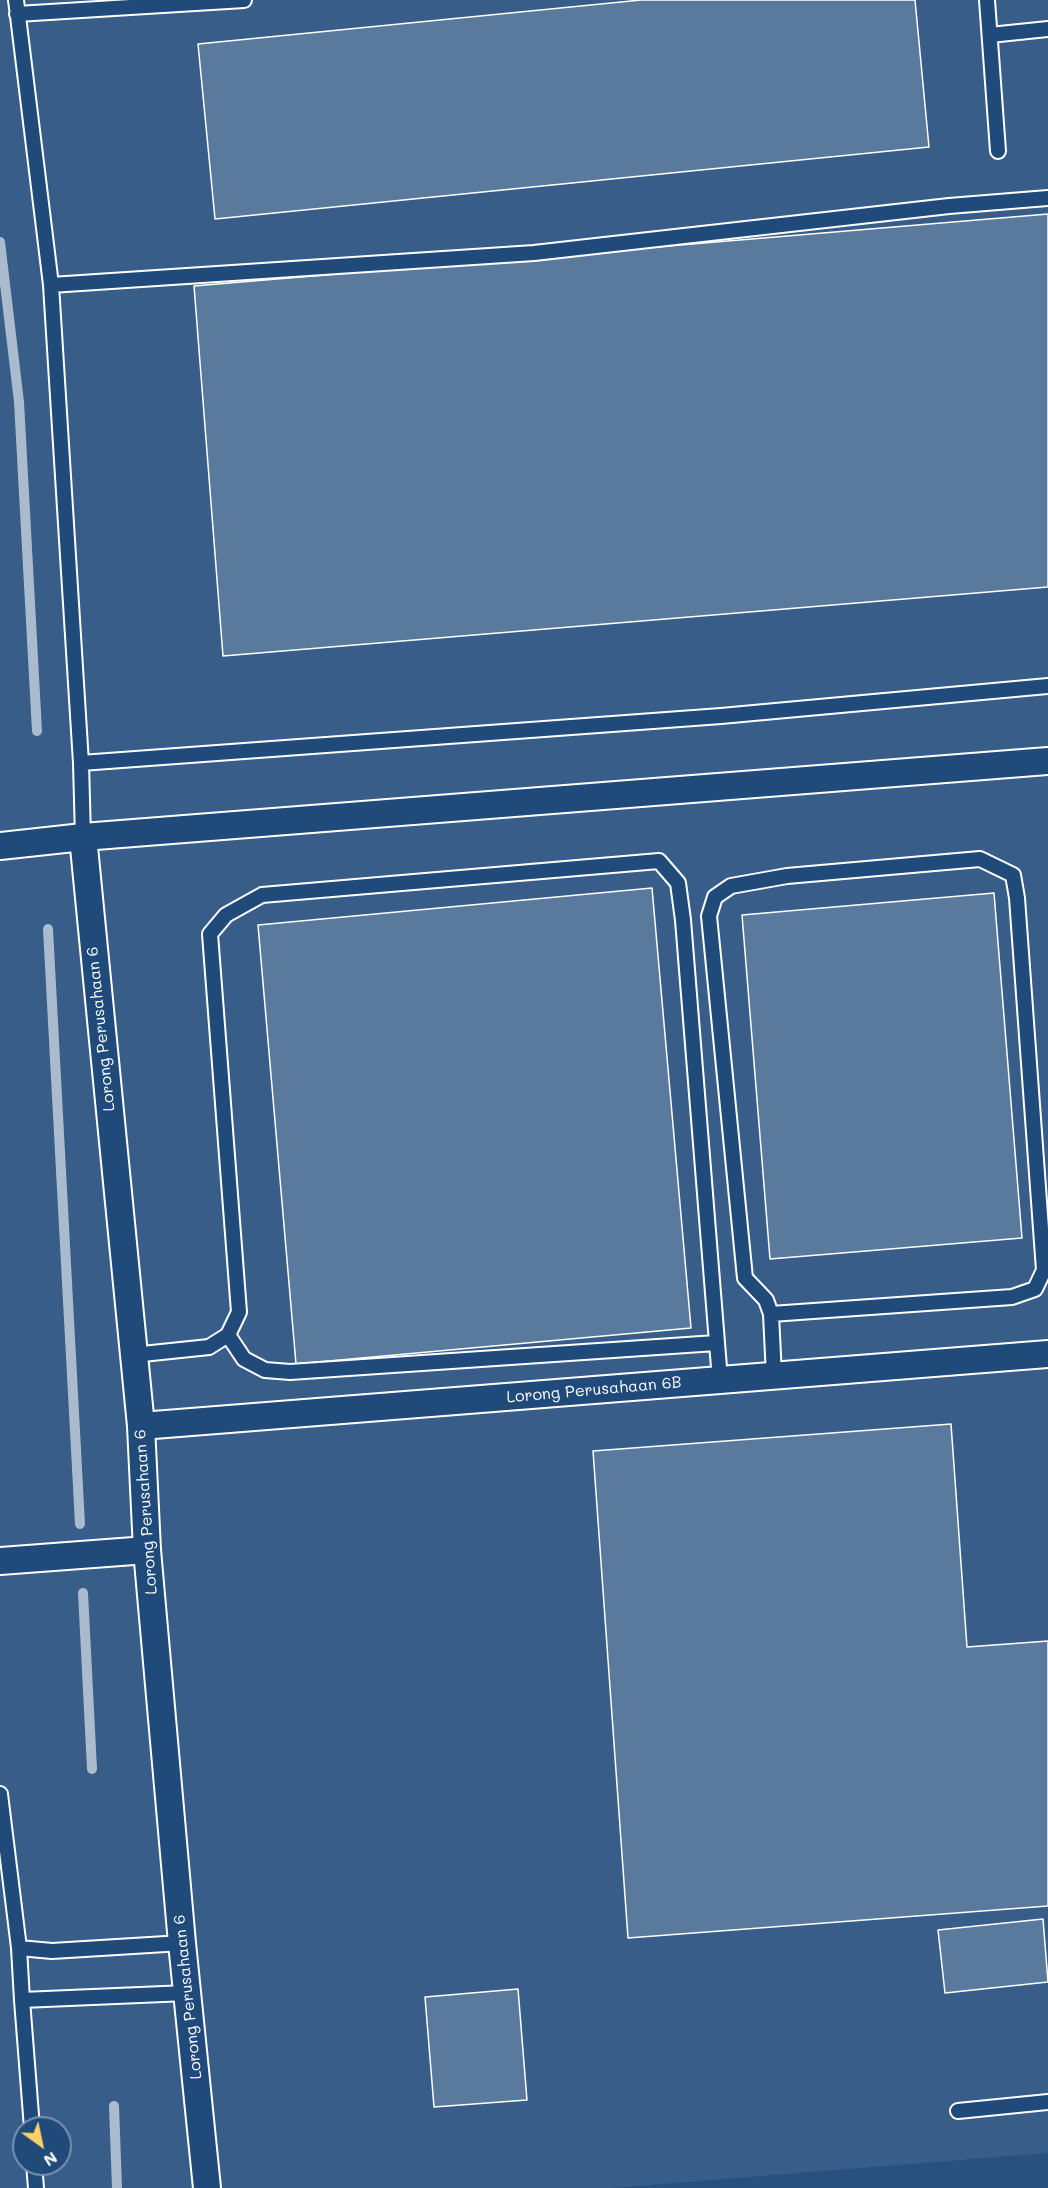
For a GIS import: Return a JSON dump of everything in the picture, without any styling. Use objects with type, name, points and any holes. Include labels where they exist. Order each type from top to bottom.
[{"type":"street","points":[[0,846],[82,837],[1048,760]]},
{"type":"street","name":"Lorong Perusahaan 6","points":[[82,837],[141,1425],[147,1550],[182,1943],[207,2188]]},
{"type":"street","name":"Lorong Perusahaan 6B","points":[[141,1425],[1048,1354]]},
{"type":"street","points":[[0,1561],[147,1550]]},
{"type":"lane","points":[[82,837],[81,763],[51,285],[16,7],[244,0]]},
{"type":"lane","points":[[987,0],[998,151]]},
{"type":"lane","points":[[990,35],[1048,29]]},
{"type":"lane","points":[[51,285],[534,253],[949,206],[1048,198]]},
{"type":"lane","points":[[81,763],[721,716],[1048,686]]},
{"type":"lane","points":[[771,1314],[1012,1297],[1035,1289],[1044,1269],[1017,898],[1013,875],[980,859],[787,876],[731,886],[715,897],[709,916],[745,1278],[766,1300],[771,1314],[774,1376]]},
{"type":"lane","points":[[133,1355],[209,1347],[228,1335],[239,1312],[210,934],[226,915],[262,895],[658,861],[678,883],[681,902],[720,1380]]},
{"type":"lane","points":[[228,1335],[244,1359],[265,1370],[290,1372],[716,1343]]},
{"type":"lane","points":[[0,1794],[20,1948],[31,2116]]},
{"type":"lane","points":[[20,1948],[62,1950],[182,1943]]},
{"type":"lane","points":[[22,2000],[187,1993]]},
{"type":"lane","points":[[958,2111],[1048,2102]]},
{"type":"shaded area","points":[[0,0],[1048,0],[1048,2153],[612,2188],[0,2188]]},
{"type":"building","points":[[641,0],[915,0],[929,147],[215,219],[198,44]]},
{"type":"building","points":[[1048,214],[1048,587],[223,656],[194,286]]},
{"type":"building","points":[[652,888],[691,1328],[296,1364],[258,925]]},
{"type":"building","points":[[994,893],[1022,1238],[770,1259],[742,915]]},
{"type":"building","points":[[951,1424],[967,1647],[1048,1641],[1048,1906],[628,1938],[593,1451]]},
{"type":"building","points":[[1043,1919],[1048,1982],[945,1993],[938,1930]]},
{"type":"building","points":[[518,1989],[527,2100],[434,2107],[425,1997]]},
{"type":"waterway","points":[[0,242],[19,402],[37,731]]},
{"type":"waterway","points":[[48,929],[80,1524]]},
{"type":"waterway","points":[[83,1593],[92,1769]]},
{"type":"waterway","points":[[114,2106],[117,2188]]}]
